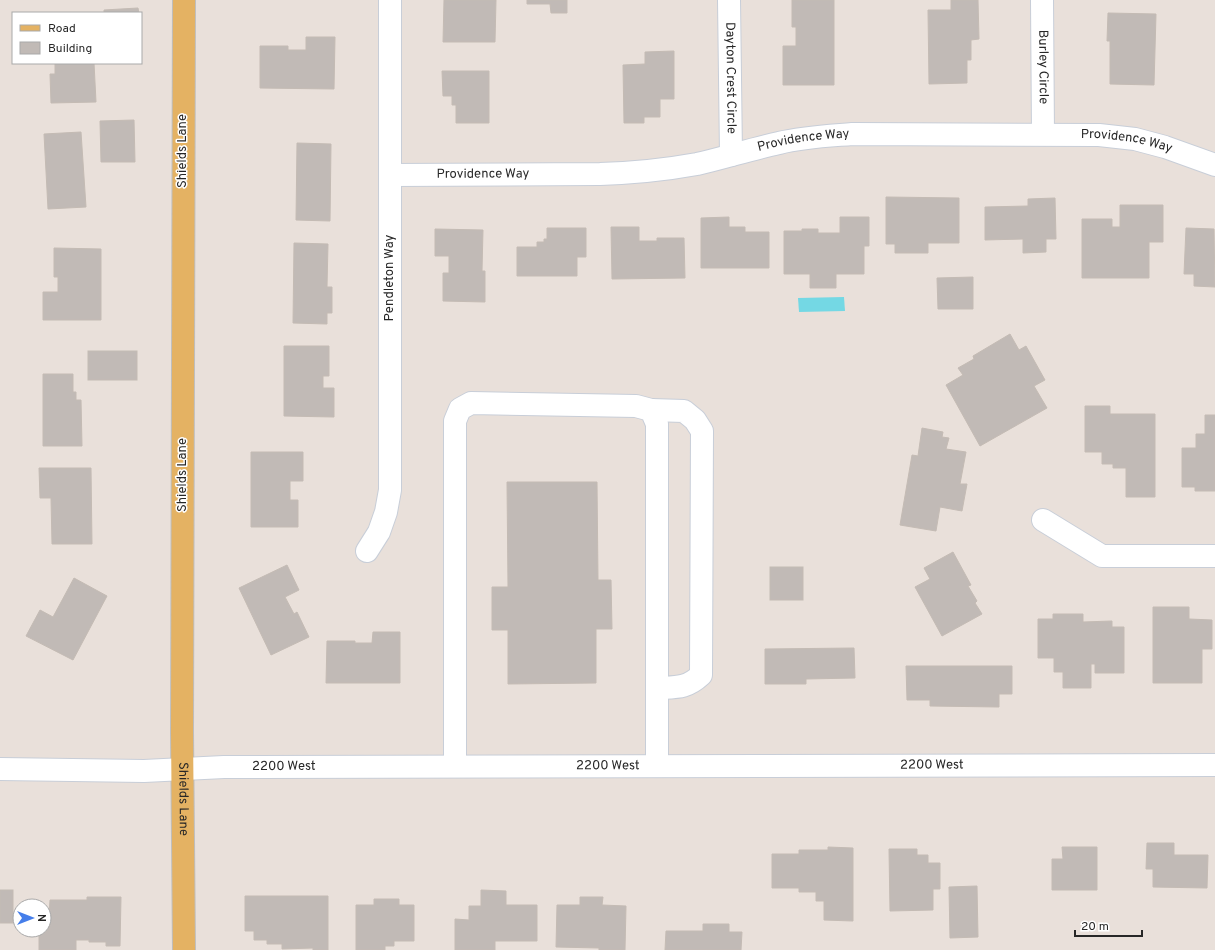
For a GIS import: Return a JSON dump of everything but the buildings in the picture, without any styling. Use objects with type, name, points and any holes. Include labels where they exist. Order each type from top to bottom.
[{"type":"main road","name":"Shields Lane","points":[[184,0],[182,769],[184,950]]},
{"type":"street","name":"Pendleton Way","points":[[367,551],[379,532],[386,512],[390,490],[390,0]]},
{"type":"street","name":"Dayton Crest Circle","points":[[729,0],[731,155]]},
{"type":"street","name":"Burley Circle","points":[[1042,0],[1042,134]]},
{"type":"street","name":"Providence Way","points":[[390,175],[633,173],[691,165],[779,142],[815,136],[852,134],[1042,134],[1099,135],[1135,138],[1215,165]]},
{"type":"street","points":[[455,766],[455,421],[460,409],[471,403],[636,406],[651,410],[684,411],[695,420],[702,431],[701,675],[693,683],[681,687],[657,688]]},
{"type":"street","points":[[651,410],[657,424],[657,766]]},
{"type":"street","points":[[1042,520],[1102,556],[1215,556]]},
{"type":"street","name":"2200 West","points":[[0,769],[144,771],[224,767],[1215,765]]},
{"type":"water","points":[[844,297],[845,311],[799,312],[798,298]]}]
